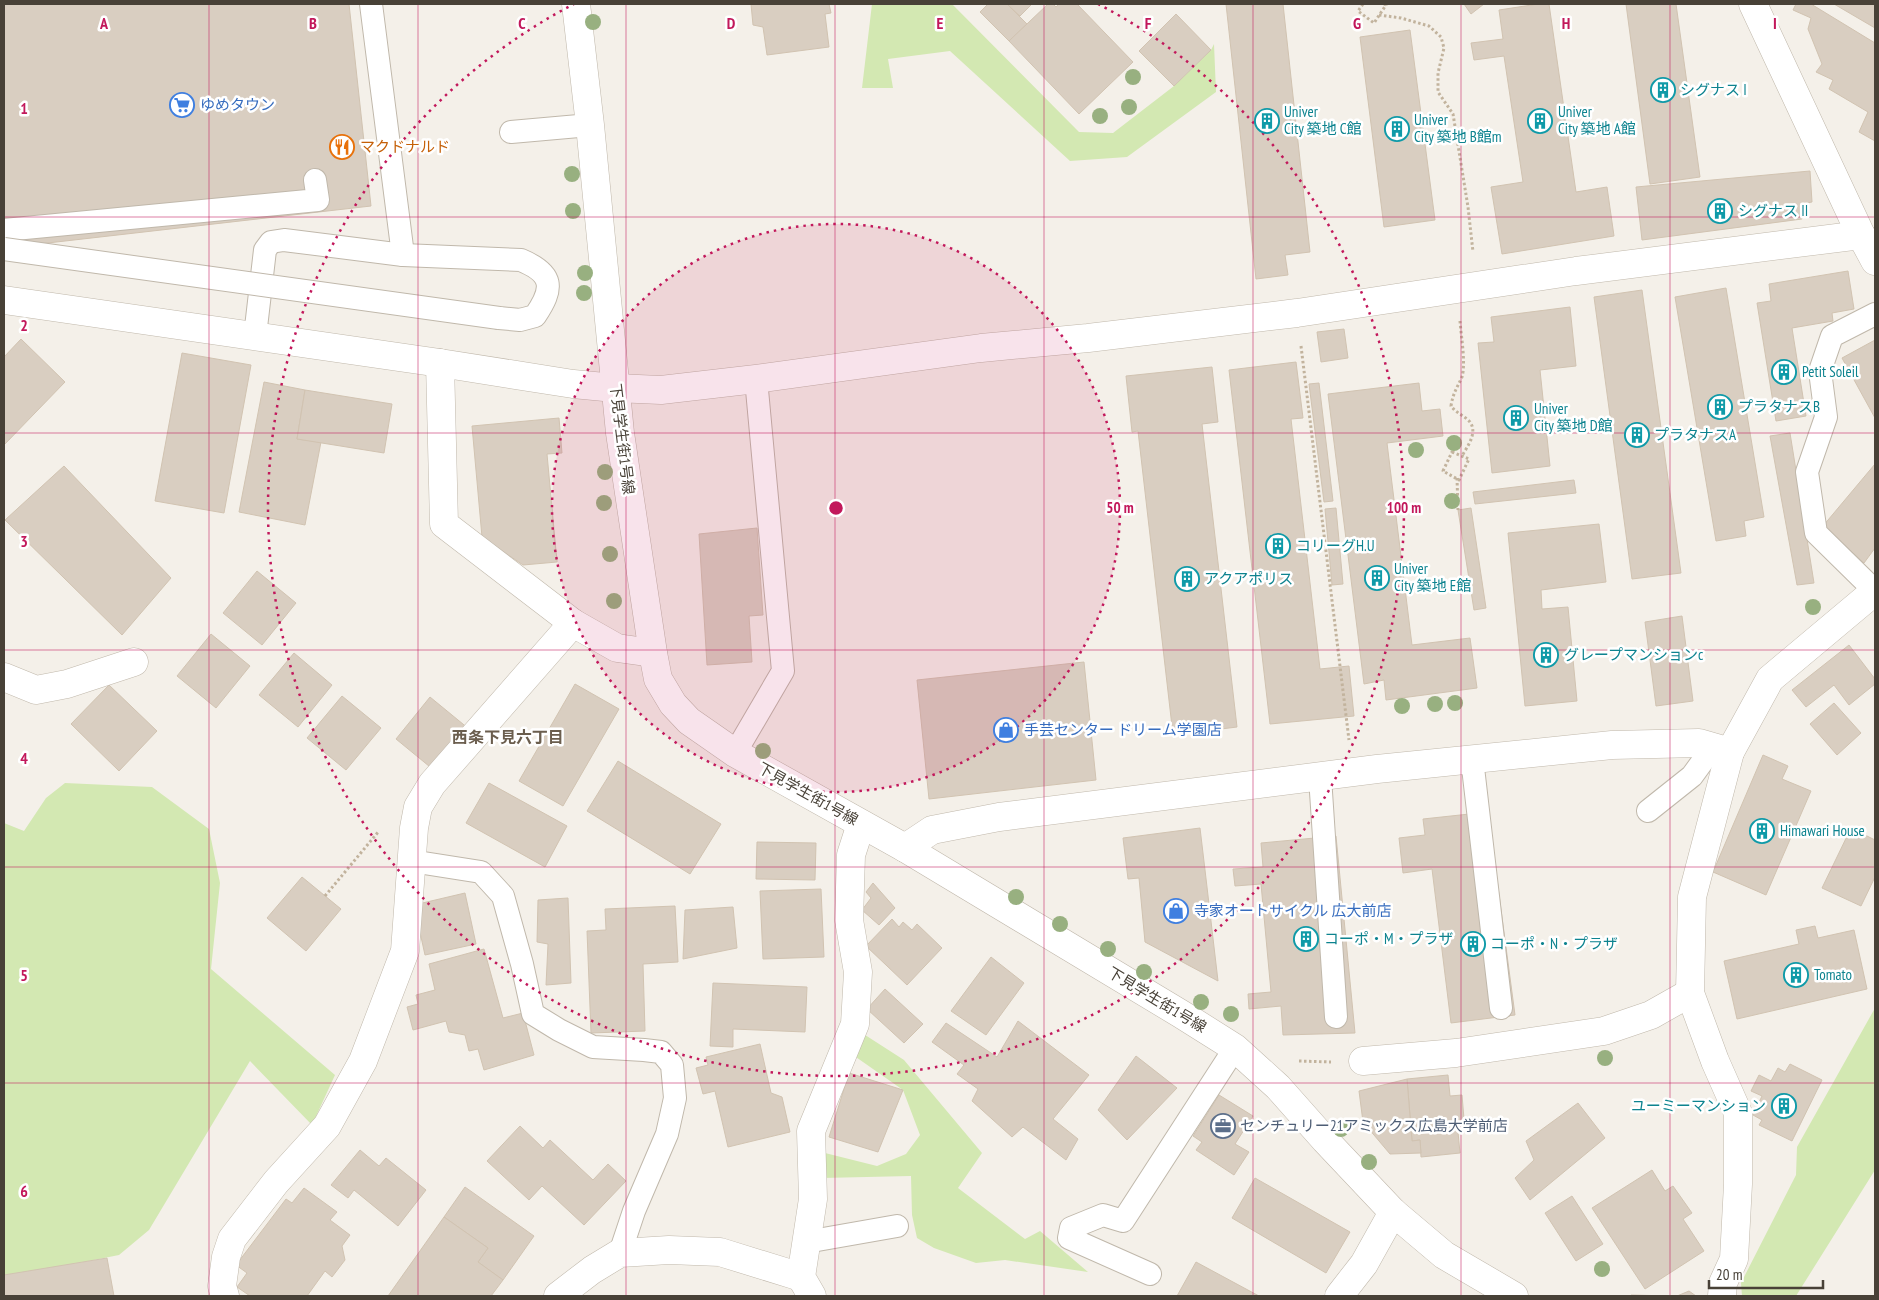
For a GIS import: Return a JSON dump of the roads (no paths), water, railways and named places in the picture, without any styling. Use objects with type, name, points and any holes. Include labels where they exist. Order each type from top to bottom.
[{"type":"street","name":"下見学生街1号線","points":[[576,4],[590,125],[621,442],[658,679],[673,704],[689,721],[734,753],[905,848],[1182,1014],[1235,1048],[1278,1087],[1393,1212],[1444,1255],[1514,1296]]},
{"type":"street","points":[[1753,4],[1875,261]]},
{"type":"street","points":[[4,300],[615,388],[661,390],[981,348],[1088,338],[1297,313],[1576,271],[1861,235]]},
{"type":"street","points":[[440,363],[444,524],[573,623],[617,648],[653,653]]},
{"type":"street","points":[[1722,1296],[1723,1283],[1734,1259],[1738,1184],[1738,1113],[1715,1061],[1690,993],[1692,897],[1722,750],[1770,679],[1875,591]]},
{"type":"street","points":[[225,1296],[222,1286],[226,1258],[232,1239],[276,1182],[327,1126],[363,1061],[405,951],[411,861],[418,807],[432,784],[573,623]]},
{"type":"street","points":[[4,677],[36,690],[67,684],[134,662]]},
{"type":"street","points":[[905,848],[932,830],[999,817],[1472,758],[1612,745],[1699,743],[1722,750]]},
{"type":"street","points":[[558,1296],[592,1270],[620,1253],[669,1250],[720,1252],[806,1287],[806,1242],[813,1199],[811,1131],[855,1024],[858,972],[849,911],[851,855],[861,824]]},
{"type":"street","points":[[1350,1062],[1456,1053],[1604,1031],[1651,1016],[1690,993]]},
{"type":"street","points":[[1339,1296],[1364,1264],[1393,1212]]},
{"type":"lane","points":[[371,4],[403,255]]},
{"type":"lane","points":[[511,132],[590,125]]},
{"type":"lane","points":[[4,230],[318,200],[314,180]]},
{"type":"lane","points":[[4,249],[499,318],[520,320],[535,316],[548,293],[546,278],[538,267],[521,260],[403,255],[293,241],[271,242],[265,250],[255,336]]},
{"type":"lane","points":[[1875,314],[1832,336],[1820,371],[1826,418],[1807,472],[1816,533],[1875,591]]},
{"type":"lane","points":[[734,753],[783,671],[756,379]]},
{"type":"lane","points":[[1648,811],[1722,750]]},
{"type":"lane","points":[[1472,758],[1501,1008]]},
{"type":"lane","points":[[1320,777],[1336,1017]]},
{"type":"lane","points":[[411,861],[481,872],[503,896],[522,964],[533,1014],[558,1030],[593,1047],[661,1052],[672,1065],[676,1098],[667,1134],[634,1211],[620,1253]]},
{"type":"lane","points":[[1150,1274],[1068,1238],[1071,1228],[1103,1215],[1123,1221],[1235,1048]]},
{"type":"lane","points":[[806,1242],[897,1226]]},
{"type":"place","name":"シグナス I","points":[[1663,90]]},
{"type":"place","name":"ゆめタウン","points":[[182,105]]},
{"type":"place","name":"Univer City 築地 C館","points":[[1267,121]]},
{"type":"place","name":"Univer City 築地 A館","points":[[1540,121]]},
{"type":"place","name":"Univer City 築地 B館m","points":[[1397,129]]},
{"type":"place","name":"マクドナルド","points":[[342,147]]},
{"type":"place","name":"シグナス II","points":[[1720,211]]},
{"type":"place","name":"Petit Soleil","points":[[1784,372]]},
{"type":"place","name":"プラタナスB","points":[[1720,407]]},
{"type":"place","name":"Univer City 築地 D館","points":[[1516,418]]},
{"type":"place","name":"プラタナスA","points":[[1637,435]]},
{"type":"place","name":"コリーグH.U","points":[[1278,546]]},
{"type":"place","name":"Univer City 築地 E館","points":[[1377,578]]},
{"type":"place","name":"アクアポリス","points":[[1187,579]]},
{"type":"place","name":"グレープマンションc","points":[[1546,655]]},
{"type":"place","name":"手芸センター ドリーム学園店","points":[[1006,730]]},
{"type":"place","name":"Himawari House","points":[[1762,831]]},
{"type":"place","name":"寺家オートサイクル 広大前店","points":[[1176,911]]},
{"type":"place","name":"コーポ・M・プラザ","points":[[1306,939]]},
{"type":"place","name":"コーポ・N・プラザ","points":[[1473,944]]},
{"type":"place","name":"Tomato","points":[[1796,975]]},
{"type":"place","name":"ユーミーマンション","points":[[1784,1106]]},
{"type":"place","name":"センチュリー21アミックス広島大学前店","points":[[1223,1126]]},
{"type":"district","name":"西条下見六丁目","points":[[508,737]]}]
